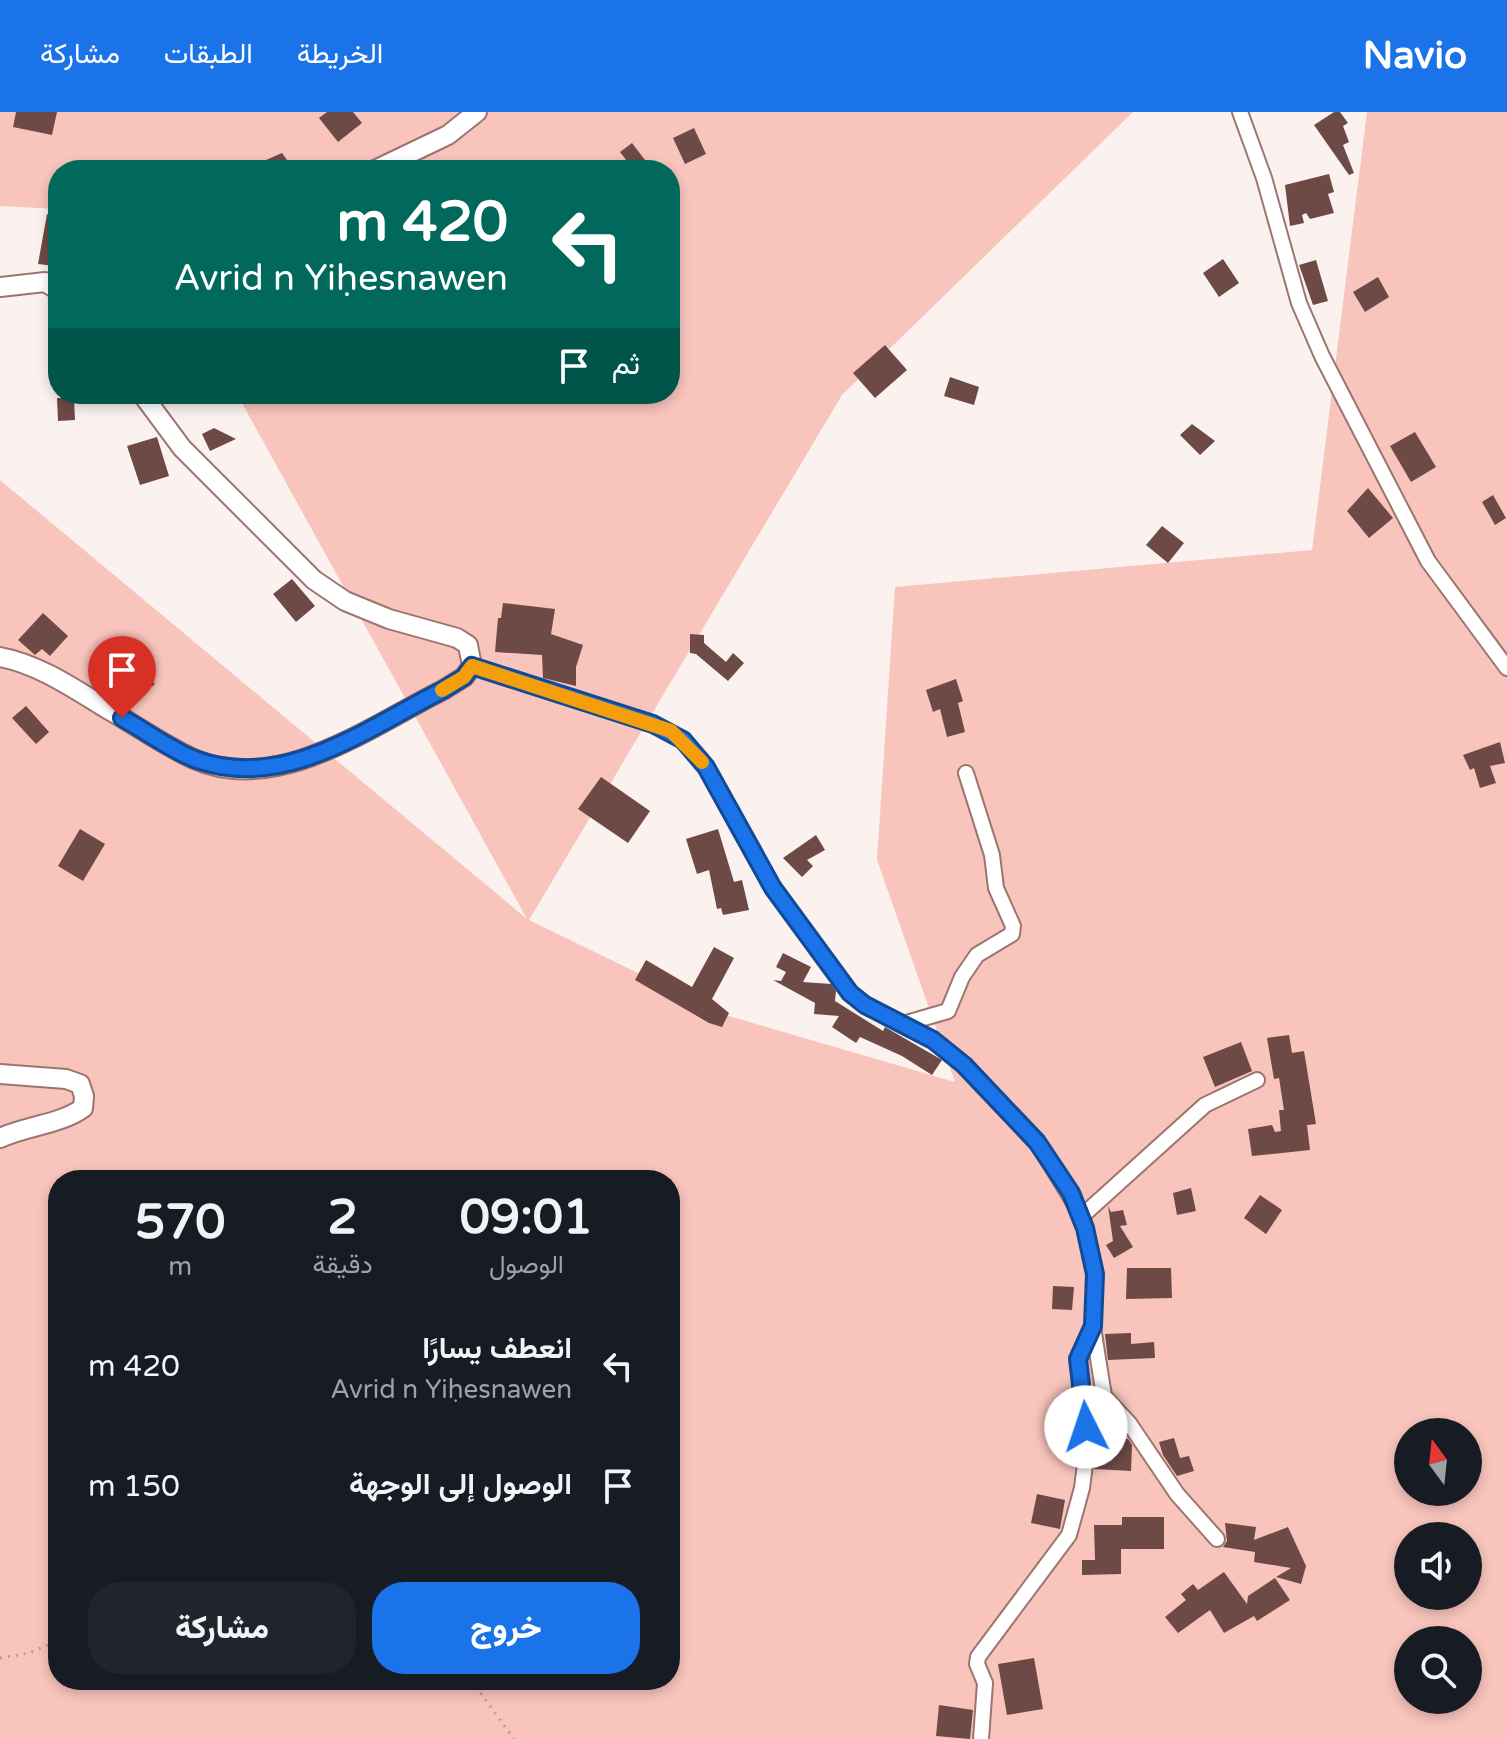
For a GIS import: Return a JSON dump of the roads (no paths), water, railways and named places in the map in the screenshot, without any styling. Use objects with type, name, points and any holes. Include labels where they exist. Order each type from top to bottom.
[{"type":"street","points":[[396,160],[448,135],[477,112]]},
{"type":"street","points":[[1240,112],[1264,178],[1299,303],[1322,356],[1428,561],[1507,668]]},
{"type":"street","points":[[0,287],[48,284]]},
{"type":"street","points":[[0,657],[49,675],[196,760],[242,771],[272,769],[309,758],[443,690],[464,677],[472,666],[468,645],[457,638],[389,619],[345,601],[314,580],[182,448],[149,404]]},
{"type":"street","points":[[472,666],[653,724],[683,740],[706,767],[773,888],[837,977],[865,1005],[933,1040],[964,1065],[1020,1123],[1054,1164],[1082,1216],[1095,1274],[1093,1326],[1104,1396],[1129,1423],[1177,1494],[1217,1539]]},
{"type":"street","points":[[903,1024],[948,1011],[962,977],[977,955],[1012,934],[966,773]]},
{"type":"street","points":[[0,1074],[66,1079],[80,1084],[84,1096],[83,1108],[72,1116],[23,1128],[0,1138]]},
{"type":"street","points":[[1082,1216],[1197,1112],[1257,1080]]},
{"type":"street","points":[[981,1739],[985,1683],[977,1664],[978,1657],[1069,1535],[1079,1500],[1087,1448],[1078,1359],[1093,1326]]}]
